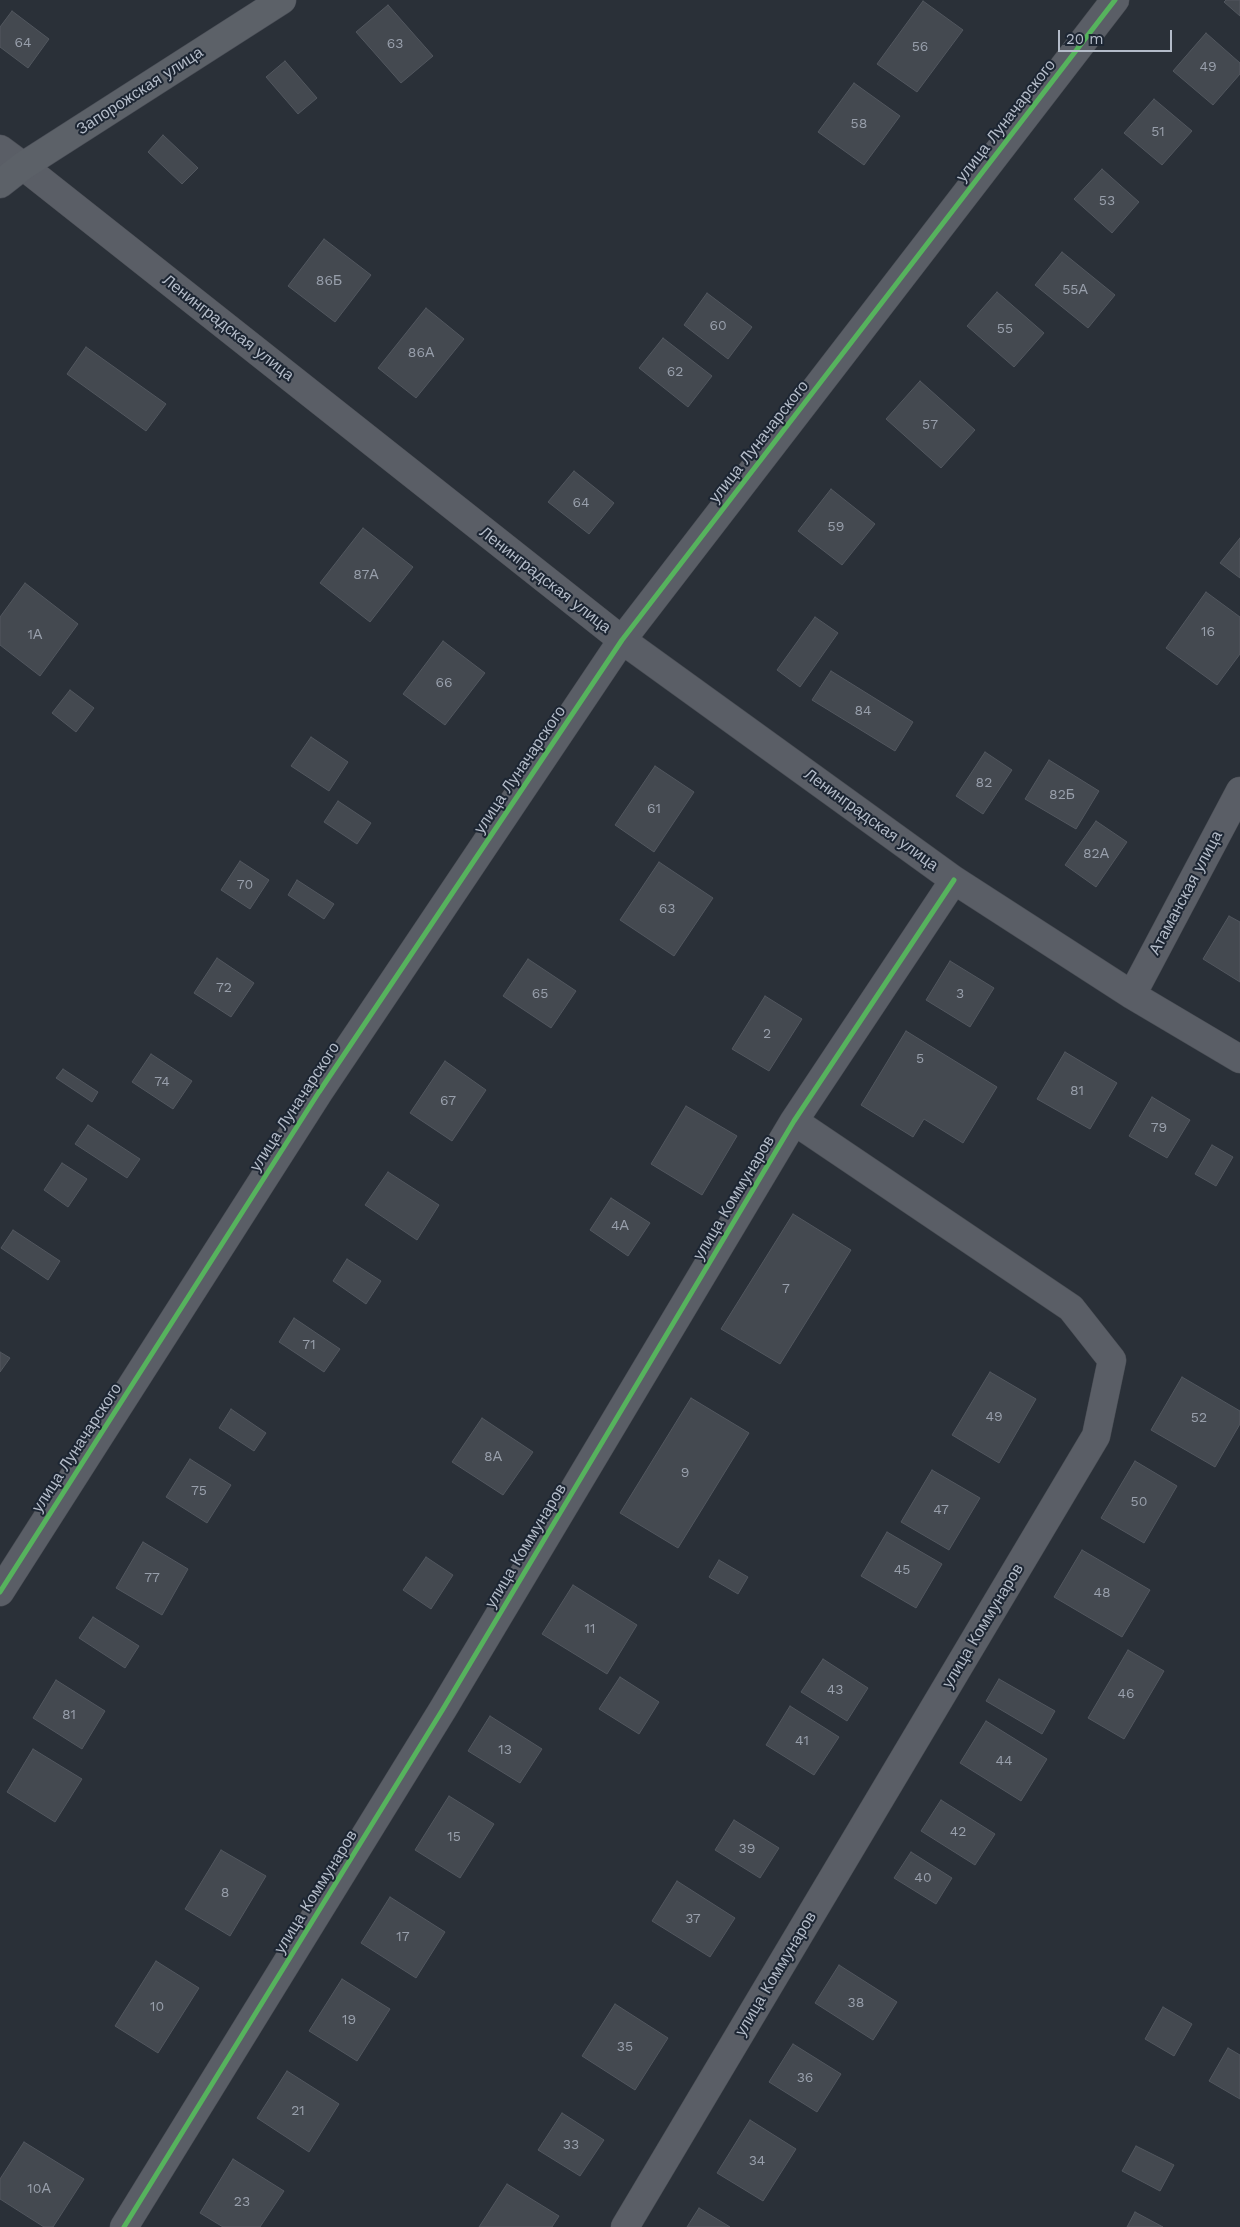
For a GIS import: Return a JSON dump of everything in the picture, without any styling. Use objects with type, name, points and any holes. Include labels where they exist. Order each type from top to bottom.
[{"type":"main road","name":"Запорожская улица","points":[[0,184],[23,166],[282,0]]},
{"type":"street","name":"улица Луначарского","points":[[0,1592],[319,1092],[622,640],[1115,0]]},
{"type":"street","name":"Ленинградская улица","points":[[0,149],[622,640],[954,880],[1132,995],[1240,1060]]},
{"type":"street","name":"Атаманская улица","points":[[1132,995],[1240,791]]},
{"type":"street","name":"улица Коммунаров","points":[[124,2227],[438,1717],[794,1121],[954,880]]},
{"type":"street","name":"улица Коммунаров","points":[[625,2227],[1096,1436],[1112,1360],[1071,1308],[794,1121]]},
{"type":"building","points":[[1226,0],[1240,0],[1240,16],[1224,2]]},
{"type":"building","points":[[923,1],[963,30],[917,92],[877,64]]},
{"type":"building","points":[[388,5],[433,56],[401,83],[356,32]]},
{"type":"building","points":[[12,11],[49,39],[28,68],[0,47],[0,27]]},
{"type":"building","points":[[1206,33],[1240,63],[1240,74],[1213,105],[1173,71]]},
{"type":"building","points":[[285,61],[317,98],[298,114],[266,77]]},
{"type":"building","points":[[854,83],[900,116],[864,165],[818,132]]},
{"type":"building","points":[[1154,99],[1192,131],[1162,165],[1124,133]]},
{"type":"building","points":[[163,135],[198,168],[182,184],[148,152]]},
{"type":"building","points":[[1102,169],[1139,202],[1112,233],[1074,199]]},
{"type":"building","points":[[324,239],[371,275],[335,322],[288,286]]},
{"type":"building","points":[[1062,252],[1115,295],[1088,328],[1035,285]]},
{"type":"building","points":[[997,292],[1044,333],[1014,367],[967,326]]},
{"type":"building","points":[[707,293],[752,327],[728,359],[684,325]]},
{"type":"building","points":[[426,308],[464,339],[416,398],[378,368]]},
{"type":"building","points":[[663,338],[712,376],[688,407],[639,368]]},
{"type":"building","points":[[86,347],[166,404],[146,431],[67,374]]},
{"type":"building","points":[[920,381],[975,430],[941,468],[886,419]]},
{"type":"building","points":[[574,471],[614,503],[589,534],[548,502]]},
{"type":"building","points":[[831,489],[875,524],[842,565],[798,531]]},
{"type":"building","points":[[363,528],[413,567],[370,622],[320,583]]},
{"type":"building","points":[[1240,538],[1240,578],[1220,563]]},
{"type":"building","points":[[25,583],[78,624],[40,676],[0,645],[0,617]]},
{"type":"building","points":[[1206,592],[1240,617],[1240,654],[1217,685],[1166,648]]},
{"type":"building","points":[[815,617],[838,633],[800,687],[777,670]]},
{"type":"building","points":[[443,641],[485,673],[445,725],[403,694]]},
{"type":"building","points":[[831,671],[913,722],[895,751],[812,700]]},
{"type":"building","points":[[70,690],[94,708],[76,732],[52,713]]},
{"type":"building","points":[[311,737],[348,762],[329,791],[291,766]]},
{"type":"building","points":[[985,752],[1012,770],[983,814],[956,796]]},
{"type":"building","points":[[1049,760],[1099,791],[1076,829],[1025,799]]},
{"type":"building","points":[[655,766],[694,792],[654,852],[615,825]]},
{"type":"building","points":[[338,801],[371,823],[357,844],[324,822]]},
{"type":"building","points":[[1096,821],[1127,842],[1096,887],[1065,865]]},
{"type":"building","points":[[240,861],[269,880],[250,909],[221,890]]},
{"type":"building","points":[[659,862],[713,898],[674,956],[620,920]]},
{"type":"building","points":[[297,880],[334,904],[324,919],[288,895]]},
{"type":"building","points":[[1229,916],[1240,922],[1240,982],[1203,959]]},
{"type":"building","points":[[217,958],[254,983],[231,1017],[194,993]]},
{"type":"building","points":[[528,959],[576,991],[551,1028],[503,996]]},
{"type":"building","points":[[950,961],[994,988],[970,1027],[926,1000]]},
{"type":"building","points":[[765,996],[802,1019],[769,1071],[732,1049]]},
{"type":"building","points":[[906,1031],[997,1087],[963,1143],[924,1119],[913,1137],[861,1105]]},
{"type":"building","points":[[1065,1052],[1117,1083],[1090,1129],[1037,1099]]},
{"type":"building","points":[[151,1054],[192,1081],[173,1109],[132,1082]]},
{"type":"building","points":[[445,1061],[486,1090],[452,1141],[410,1113]]},
{"type":"building","points":[[63,1069],[98,1092],[92,1102],[56,1078]]},
{"type":"building","points":[[1152,1097],[1190,1120],[1167,1158],[1129,1136]]},
{"type":"building","points":[[686,1106],[737,1136],[702,1195],[651,1164]]},
{"type":"building","points":[[88,1125],[140,1159],[127,1178],[75,1144]]},
{"type":"building","points":[[1212,1145],[1233,1157],[1216,1186],[1195,1174]]},
{"type":"building","points":[[62,1163],[87,1179],[68,1207],[44,1190]]},
{"type":"building","points":[[388,1172],[439,1205],[417,1240],[365,1205]]},
{"type":"building","points":[[611,1198],[650,1223],[628,1256],[590,1230]]},
{"type":"building","points":[[793,1214],[851,1250],[780,1364],[721,1329]]},
{"type":"building","points":[[13,1230],[60,1261],[48,1280],[1,1248]]},
{"type":"building","points":[[347,1259],[381,1281],[366,1304],[333,1281]]},
{"type":"building","points":[[294,1318],[340,1349],[324,1372],[279,1342]]},
{"type":"building","points":[[0,1352],[10,1358],[0,1372]]},
{"type":"building","points":[[990,1372],[1036,1399],[999,1463],[952,1435]]},
{"type":"building","points":[[1182,1377],[1240,1411],[1240,1424],[1215,1467],[1151,1430]]},
{"type":"building","points":[[691,1398],[749,1433],[678,1548],[620,1513]]},
{"type":"building","points":[[231,1409],[266,1433],[254,1451],[219,1428]]},
{"type":"building","points":[[482,1418],[533,1452],[503,1495],[452,1462]]},
{"type":"building","points":[[190,1459],[231,1485],[207,1523],[166,1497]]},
{"type":"building","points":[[1135,1461],[1177,1486],[1144,1543],[1101,1518]]},
{"type":"building","points":[[932,1470],[980,1498],[949,1550],[901,1522]]},
{"type":"building","points":[[887,1532],[942,1564],[916,1608],[861,1576]]},
{"type":"building","points":[[143,1542],[188,1569],[162,1615],[116,1588]]},
{"type":"building","points":[[1082,1550],[1150,1590],[1122,1637],[1054,1597]]},
{"type":"building","points":[[426,1557],[453,1575],[431,1609],[403,1590]]},
{"type":"building","points":[[719,1560],[748,1577],[738,1594],[709,1577]]},
{"type":"building","points":[[573,1585],[637,1625],[607,1674],[542,1634]]},
{"type":"building","points":[[93,1617],[139,1646],[125,1668],[79,1638]]},
{"type":"building","points":[[1128,1650],[1164,1671],[1124,1739],[1088,1718]]},
{"type":"building","points":[[823,1659],[868,1688],[847,1721],[801,1692]]},
{"type":"building","points":[[620,1677],[659,1702],[639,1734],[599,1709]]},
{"type":"building","points":[[999,1679],[1055,1711],[1042,1734],[986,1701]]},
{"type":"building","points":[[56,1680],[105,1711],[82,1749],[33,1718]]},
{"type":"building","points":[[790,1706],[839,1737],[814,1775],[766,1745]]},
{"type":"building","points":[[490,1716],[542,1749],[520,1783],[468,1751]]},
{"type":"building","points":[[986,1721],[1047,1759],[1021,1801],[960,1763]]},
{"type":"building","points":[[33,1749],[82,1779],[55,1822],[7,1792]]},
{"type":"building","points":[[449,1796],[494,1824],[460,1878],[415,1850]]},
{"type":"building","points":[[941,1800],[995,1834],[975,1865],[921,1831]]},
{"type":"building","points":[[734,1820],[779,1848],[760,1878],[715,1850]]},
{"type":"building","points":[[221,1850],[266,1876],[230,1936],[185,1909]]},
{"type":"building","points":[[911,1852],[952,1878],[936,1904],[894,1878]]},
{"type":"building","points":[[677,1881],[735,1918],[710,1957],[652,1921]]},
{"type":"building","points":[[390,1897],[445,1932],[416,1978],[361,1943]]},
{"type":"building","points":[[156,1961],[199,1988],[158,2053],[115,2026]]},
{"type":"building","points":[[839,1965],[897,2002],[873,2040],[815,2003]]},
{"type":"building","points":[[342,1979],[390,2009],[357,2061],[309,2031]]},
{"type":"building","points":[[615,2004],[668,2038],[635,2090],[582,2056]]},
{"type":"building","points":[[1163,2007],[1192,2024],[1174,2056],[1145,2039]]},
{"type":"building","points":[[793,2044],[841,2074],[817,2112],[769,2082]]},
{"type":"building","points":[[1228,2048],[1240,2055],[1240,2099],[1209,2081]]},
{"type":"building","points":[[287,2071],[339,2104],[309,2152],[257,2118]]},
{"type":"building","points":[[562,2113],[604,2140],[580,2176],[538,2150]]},
{"type":"building","points":[[750,2120],[796,2149],[763,2201],[717,2173]]},
{"type":"building","points":[[24,2142],[84,2179],[53,2227],[44,2227],[0,2199],[0,2179]]},
{"type":"building","points":[[1136,2146],[1174,2165],[1160,2191],[1122,2171]]},
{"type":"building","points":[[233,2159],[284,2191],[260,2227],[223,2227],[200,2213]]},
{"type":"building","points":[[507,2184],[559,2216],[552,2227],[479,2227]]},
{"type":"building","points":[[699,2208],[730,2227],[687,2227]]},
{"type":"building","points":[[1135,2212],[1163,2227],[1127,2227]]},
{"type":"cycle path","points":[[0,1592],[319,1092],[622,640],[1115,0]]},
{"type":"cycle path","points":[[124,2227],[443,1709],[794,1121],[954,880]]}]
